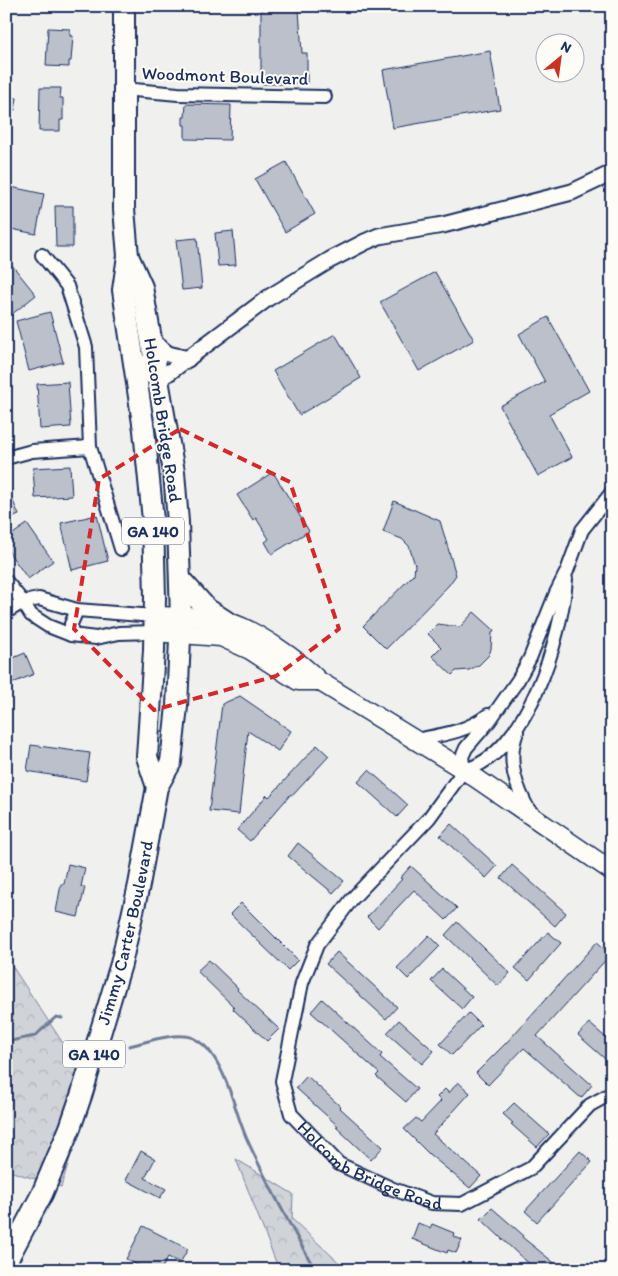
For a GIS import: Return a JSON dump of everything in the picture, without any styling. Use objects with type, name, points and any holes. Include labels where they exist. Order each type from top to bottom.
[{"type":"main road","name":"Holcomb Bridge Road","points":[[124,6],[124,209],[128,256],[123,290],[150,480],[154,559],[154,624],[152,693],[147,757],[157,787]]},
{"type":"main road","name":"Holcomb Bridge Road","points":[[128,256],[142,287],[174,472],[178,522],[180,625]]},
{"type":"main road","points":[[180,579],[206,608],[227,622],[251,632],[282,652],[306,668],[319,681],[464,770],[612,871]]},
{"type":"main road","points":[[154,624],[180,625],[227,622]]},
{"type":"main road","points":[[180,625],[230,640],[250,650],[298,681],[319,681]]},
{"type":"main road","name":"Jimmy Carter Boulevard","points":[[6,1262],[42,1194],[79,1102],[99,1040],[131,924],[157,787],[171,762],[180,625]]},
{"type":"street","name":"Woodmont Boulevard","points":[[124,89],[178,94],[325,97]]},
{"type":"street","points":[[133,354],[146,372],[152,377],[159,378],[188,359],[268,298],[330,260],[379,236],[443,225],[572,192],[612,173]]},
{"type":"street","points":[[42,255],[67,286],[86,347],[90,446],[121,549]]},
{"type":"street","points":[[151,340],[168,354],[188,359]]},
{"type":"street","points":[[6,458],[32,451],[90,446]]},
{"type":"street","points":[[525,714],[508,738],[486,761],[476,767],[464,770],[462,757],[466,748],[503,702],[530,658],[556,593],[567,571],[582,530],[612,492]]},
{"type":"street","points":[[532,817],[521,796],[513,770],[512,745],[548,667],[565,597],[567,571]]},
{"type":"street","points":[[6,581],[23,602],[30,615],[48,626],[71,635],[96,638],[154,624]]},
{"type":"street","points":[[6,612],[23,602],[39,599],[77,610],[154,624]]},
{"type":"street","points":[[71,635],[71,624],[77,610]]},
{"type":"street","points":[[415,740],[463,730],[479,722],[503,702]]},
{"type":"street","name":"Holcomb Bridge Road","points":[[464,770],[429,818],[352,899],[317,945],[302,983],[282,1081],[291,1114],[339,1164],[393,1189],[432,1203],[462,1204],[531,1168],[590,1105],[612,1093]]},
{"type":"highlighted area","points":[[180,429],[290,482],[339,629],[276,676],[154,710],[74,629],[99,479]]},
{"type":"green space","points":[[6,957],[92,1087],[61,1187],[6,1170]]},
{"type":"green space","points":[[236,1159],[293,1194],[292,1219],[347,1270],[279,1270]]},
{"type":"building","points":[[261,6],[297,6],[297,10],[299,10],[302,53],[307,53],[307,84],[261,84]]},
{"type":"building","points":[[48,28],[70,29],[70,36],[73,36],[69,67],[46,66]]},
{"type":"building","points":[[490,51],[500,109],[393,128],[383,70]]},
{"type":"building","points":[[40,88],[61,88],[60,98],[63,98],[63,120],[60,120],[60,131],[39,131]]},
{"type":"building","points":[[6,96],[17,98],[15,110],[6,108]]},
{"type":"building","points":[[186,104],[231,105],[230,140],[185,139],[183,117],[185,117]]},
{"type":"building","points":[[286,162],[315,214],[285,232],[255,179]]},
{"type":"building","points":[[6,186],[44,194],[36,234],[6,228]]},
{"type":"building","points":[[55,206],[73,206],[73,247],[56,247]]},
{"type":"building","points":[[233,231],[236,265],[218,266],[215,233]]},
{"type":"building","points":[[197,238],[202,288],[182,290],[176,240]]},
{"type":"building","points":[[12,265],[36,295],[11,315],[6,309],[6,270]]},
{"type":"building","points":[[435,272],[474,340],[419,371],[380,302]]},
{"type":"building","points":[[50,312],[63,362],[29,371],[16,321]]},
{"type":"building","points":[[548,317],[589,391],[549,414],[572,457],[538,476],[500,406],[545,382],[519,334]]},
{"type":"building","points":[[335,334],[361,378],[299,415],[273,371]]},
{"type":"building","points":[[68,382],[71,427],[40,429],[37,384]]},
{"type":"building","points":[[70,466],[72,496],[35,498],[33,468]]},
{"type":"building","points":[[273,472],[309,531],[272,554],[265,542],[269,539],[256,518],[253,520],[237,495]]},
{"type":"building","points":[[6,485],[19,515],[6,520]]},
{"type":"building","points":[[394,501],[440,521],[456,575],[449,585],[386,649],[363,626],[414,574],[415,565],[409,546],[402,539],[383,532]]},
{"type":"building","points":[[97,515],[108,561],[72,570],[61,523]]},
{"type":"building","points":[[27,524],[53,561],[28,579],[6,548],[6,539]]},
{"type":"building","points":[[474,612],[494,630],[489,655],[479,665],[469,670],[456,671],[452,675],[432,656],[441,647],[428,634],[438,624],[460,627]]},
{"type":"building","points":[[25,653],[34,674],[6,686],[6,661]]},
{"type":"building","points":[[240,696],[291,731],[278,751],[248,731],[239,814],[209,811],[222,704]]},
{"type":"building","points":[[31,745],[90,753],[86,781],[27,771]]},
{"type":"building","points":[[317,745],[329,756],[293,795],[291,794],[250,841],[237,830],[267,795],[269,797]]},
{"type":"building","points":[[369,770],[408,805],[397,817],[358,782]]},
{"type":"building","points":[[451,824],[497,866],[486,878],[440,836]]},
{"type":"building","points":[[298,843],[344,881],[333,893],[288,856]]},
{"type":"building","points":[[68,864],[85,868],[81,887],[85,887],[78,917],[56,912],[61,884],[64,884]]},
{"type":"building","points":[[512,865],[566,913],[555,926],[501,878]]},
{"type":"building","points":[[411,866],[457,908],[446,920],[414,890],[378,928],[367,917],[402,879],[400,878]]},
{"type":"building","points":[[241,903],[298,960],[288,970],[230,914]]},
{"type":"building","points":[[457,922],[510,973],[498,986],[445,935]]},
{"type":"building","points":[[548,932],[561,943],[529,980],[515,968]]},
{"type":"building","points":[[429,935],[440,946],[408,979],[397,968]]},
{"type":"building","points":[[597,942],[611,954],[537,1036],[592,1085],[581,1098],[524,1048],[488,1085],[476,1073],[507,1042]]},
{"type":"building","points":[[337,952],[397,1007],[386,1019],[326,964]]},
{"type":"building","points":[[209,960],[238,988],[237,990],[279,1029],[267,1041],[197,971]]},
{"type":"building","points":[[442,969],[472,997],[462,1009],[431,981]]},
{"type":"building","points":[[322,999],[382,1054],[380,1057],[417,1089],[406,1102],[376,1076],[379,1073],[311,1012]]},
{"type":"building","points":[[469,1013],[481,1025],[452,1055],[440,1044]]},
{"type":"building","points":[[399,1020],[434,1051],[422,1064],[387,1033]]},
{"type":"building","points":[[589,1023],[612,1043],[612,1065],[578,1035]]},
{"type":"building","points":[[307,1076],[383,1147],[371,1160],[336,1127],[338,1126],[296,1088]]},
{"type":"building","points":[[458,1082],[470,1093],[433,1134],[481,1176],[470,1188],[429,1154],[404,1129],[416,1118],[421,1122],[441,1101],[437,1097],[445,1089],[449,1093]]},
{"type":"building","points":[[514,1103],[549,1134],[537,1147],[511,1124],[513,1123],[503,1114]]},
{"type":"building","points":[[141,1151],[155,1159],[145,1178],[166,1189],[160,1198],[126,1180]]},
{"type":"building","points":[[580,1151],[592,1162],[537,1222],[525,1211]]},
{"type":"building","points":[[492,1208],[523,1235],[522,1237],[563,1270],[537,1270],[519,1255],[481,1219]]},
{"type":"building","points":[[418,1223],[430,1228],[432,1224],[454,1233],[453,1236],[462,1240],[456,1253],[448,1250],[447,1253],[412,1239]]},
{"type":"building","points":[[143,1226],[188,1249],[180,1263],[168,1257],[161,1270],[147,1270],[126,1259]]},
{"type":"waterway","points":[[6,1042],[35,1036],[56,1017],[62,1018]]},
{"type":"waterway","points":[[129,1046],[170,1036],[186,1036],[202,1043],[209,1050],[219,1065],[228,1085],[246,1137],[262,1171],[315,1270]]}]
